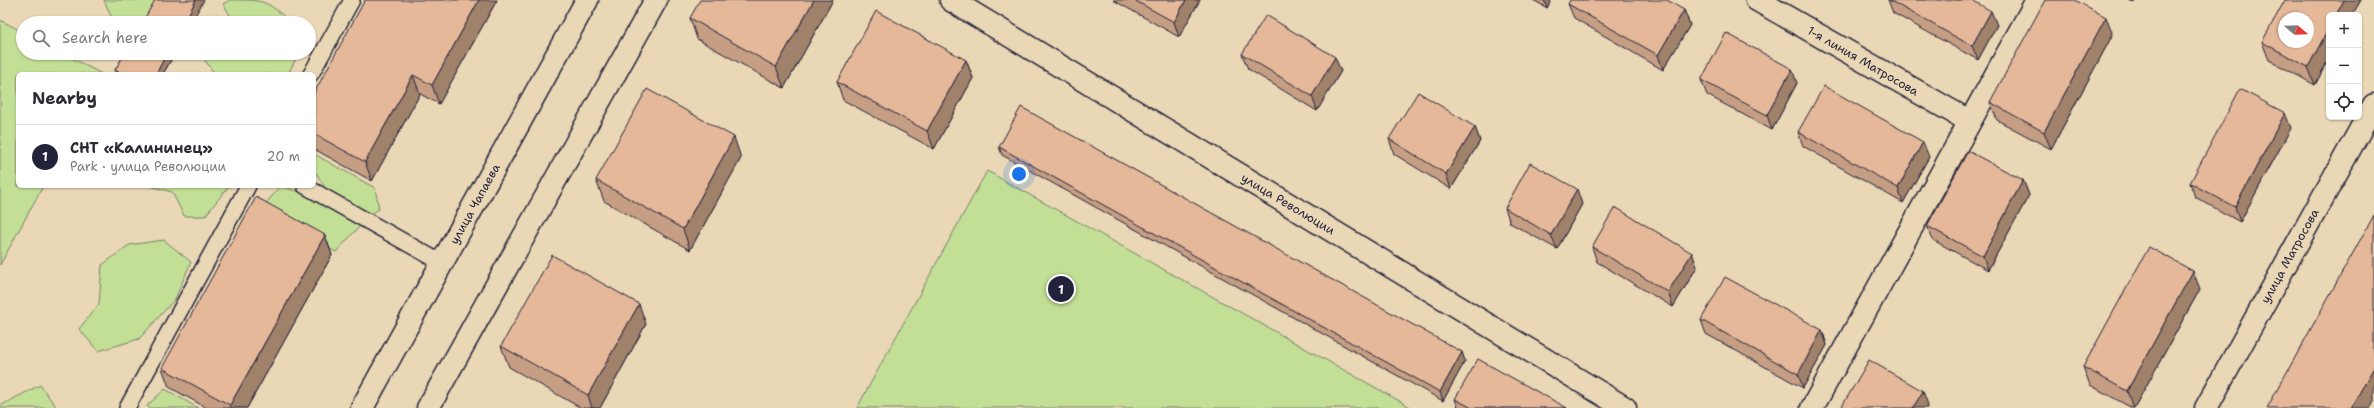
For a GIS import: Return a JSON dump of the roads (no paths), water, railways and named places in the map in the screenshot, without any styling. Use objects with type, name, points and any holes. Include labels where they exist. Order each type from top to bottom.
[{"type":"street","name":"улица Чапаева","points":[[362,408],[587,0]]},
{"type":"street","points":[[428,408],[656,0]]},
{"type":"street","name":"улица Революции","points":[[951,0],[1626,408]]},
{"type":"street","name":"1-я линия Матросова","points":[[1757,0],[1969,121]]},
{"type":"street","points":[[1812,408],[2037,0]]},
{"type":"street","name":"улица Матросова","points":[[2206,408],[2374,105]]},
{"type":"lane","points":[[311,72],[352,0]]},
{"type":"lane","points":[[127,408],[247,188]]},
{"type":"lane","points":[[309,188],[442,263]]},
{"type":"place","name":"СНТ «Калининец»","points":[[1061,289]]}]
